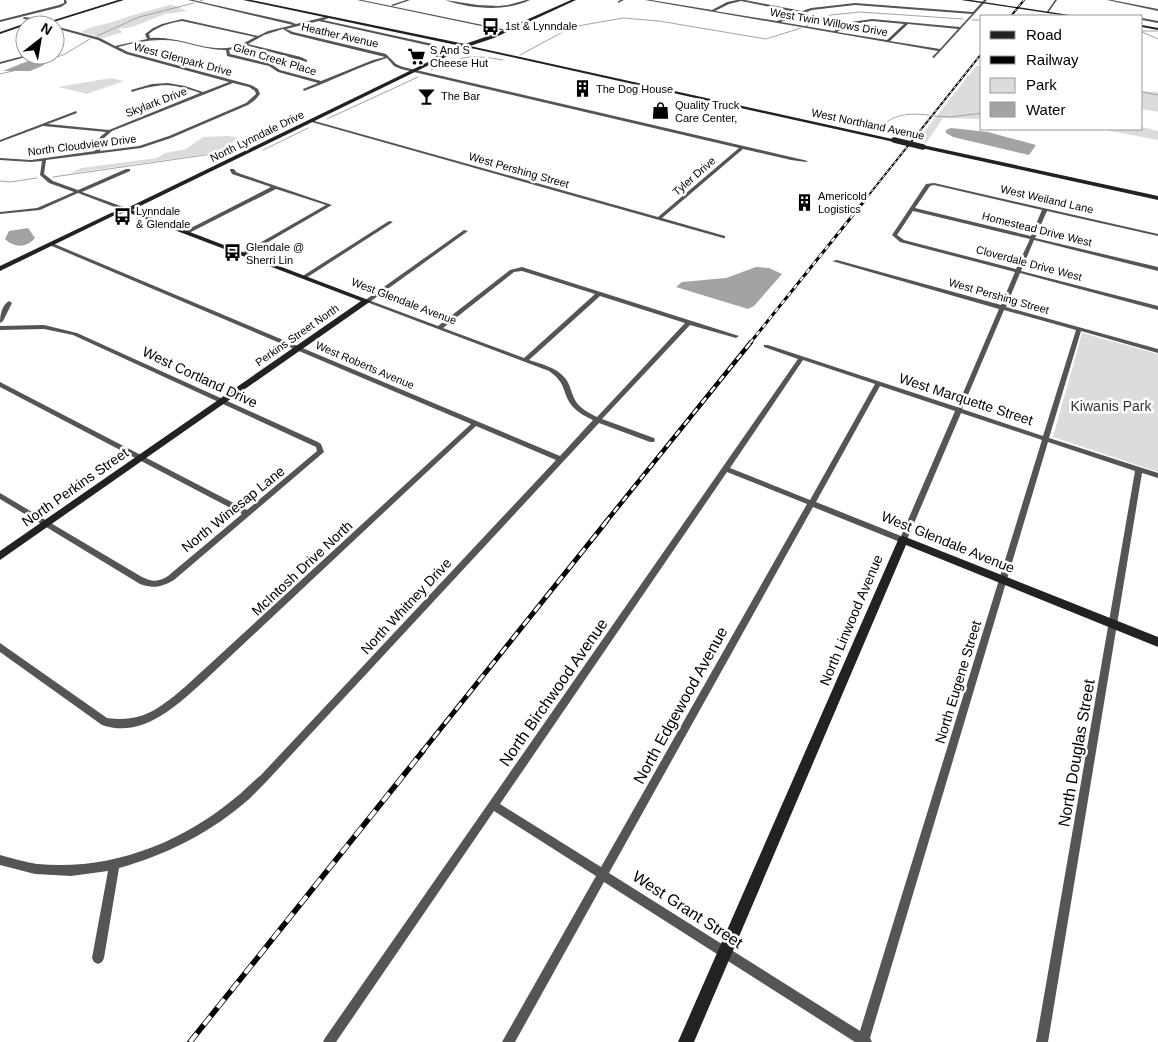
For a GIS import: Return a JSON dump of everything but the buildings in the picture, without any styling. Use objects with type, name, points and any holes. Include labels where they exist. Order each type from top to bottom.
[{"type":"main road","points":[[58,15],[113,0]]},
{"type":"main road","points":[[65,21],[122,0]]},
{"type":"main road","name":"West Northland Avenue","points":[[246,0],[345,20],[478,52],[574,70]]},
{"type":"main road","name":"West Northland Avenue","points":[[257,0],[264,3]]},
{"type":"main road","name":"North Lynndale Drive","points":[[440,59],[574,0]]},
{"type":"main road","points":[[963,0],[984,1],[1067,15]]},
{"type":"main road","points":[[58,15],[80,8]]},
{"type":"main road","name":"West Northland Avenue","points":[[345,20],[432,44],[446,43]]},
{"type":"main road","points":[[1143,26],[1158,29]]},
{"type":"main road","points":[[0,34],[15,29]]},
{"type":"main road","points":[[0,34],[15,30]]},
{"type":"main road","points":[[446,43],[481,40],[479,45],[482,48],[506,54]]},
{"type":"main road","points":[[446,43],[451,49],[450,53]]},
{"type":"main road","name":"West Northland Avenue","points":[[465,49],[506,54],[1158,198]]},
{"type":"main road","name":"North Lynndale Drive","points":[[0,269],[118,216],[450,53],[465,49]]},
{"type":"main road","name":"West Glendale Avenue","points":[[127,210],[367,301]]},
{"type":"main road","name":"North Lynndale Drive","points":[[0,274],[53,245]]},
{"type":"main road","name":"Perkins Street North","points":[[142,457],[367,301]]},
{"type":"main road","name":"North Perkins Street","points":[[0,556],[142,457]]},
{"type":"main road","name":"West Glendale Avenue","points":[[904,540],[1158,642]]},
{"type":"main road","name":"North Linwood Avenue","points":[[686,1042],[904,540]]},
{"type":"street","points":[[24,15],[63,5],[67,2],[65,0]]},
{"type":"street","points":[[189,0],[291,23],[297,26]]},
{"type":"street","points":[[358,0],[505,30]]},
{"type":"street","points":[[389,6],[404,0]]},
{"type":"street","points":[[394,4],[409,0]]},
{"type":"street","points":[[446,0],[495,8],[512,6],[529,0]]},
{"type":"street","name":"West Twin Willows Drive","points":[[646,0],[940,50]]},
{"type":"street","name":"West Twin Willows Drive","points":[[651,0],[656,2]]},
{"type":"street","points":[[670,4],[678,0]]},
{"type":"street","points":[[713,11],[728,3],[741,0],[801,12]]},
{"type":"street","points":[[1046,12],[1056,0]]},
{"type":"street","points":[[1108,0],[1158,10]]},
{"type":"street","points":[[832,1],[839,5]]},
{"type":"street","points":[[934,57],[984,1]]},
{"type":"street","points":[[778,22],[801,12],[839,5],[884,4],[974,13]]},
{"type":"street","points":[[114,47],[149,39],[168,39],[209,49],[227,49],[247,45],[258,37],[328,17]]},
{"type":"street","points":[[1143,19],[1158,22]]},
{"type":"street","points":[[149,39],[148,34],[151,30],[179,20],[258,37]]},
{"type":"street","points":[[319,20],[432,44],[440,59]]},
{"type":"street","points":[[834,32],[857,22],[875,20],[960,28]]},
{"type":"street","points":[[888,41],[906,23]]},
{"type":"street","name":"West Glenpark Drive","points":[[65,29],[99,39],[127,53],[250,86],[257,90],[256,97],[247,104]]},
{"type":"street","name":"Heather Avenue","points":[[284,29],[292,33],[389,57],[398,66],[416,71],[742,148],[806,161]]},
{"type":"street","points":[[247,45],[306,61]]},
{"type":"street","name":"Glen Creek Place","points":[[227,49],[228,55],[270,65],[279,71],[323,83]]},
{"type":"street","points":[[304,90],[374,60],[389,57]]},
{"type":"street","points":[[0,63],[15,59]]},
{"type":"street","name":"Skylark Drive","points":[[108,132],[234,81]]},
{"type":"street","points":[[132,91],[160,82],[203,93]]},
{"type":"street","name":"North Cloudview Drive","points":[[0,159],[16,162],[44,160],[132,148],[157,142],[247,104]]},
{"type":"street","points":[[0,141],[76,112]]},
{"type":"street","name":"West Pershing Street","points":[[310,122],[723,237]]},
{"type":"street","points":[[43,124],[58,128],[108,132]]},
{"type":"street","points":[[97,153],[102,137],[108,132]]},
{"type":"street","name":"Tyler Drive","points":[[659,219],[742,148]]},
{"type":"street","points":[[44,160],[42,169],[44,176],[51,182],[127,210]]},
{"type":"street","points":[[0,213],[33,211],[128,170]]},
{"type":"street","points":[[232,170],[234,173],[330,205],[244,254]]},
{"type":"street","name":"West Weiland Lane","points":[[912,209],[927,186],[931,184],[1158,235]]},
{"type":"street","points":[[187,232],[275,187]]},
{"type":"street","name":"Cloverdale Drive West","points":[[912,209],[894,235],[895,237],[1158,308]]},
{"type":"street","name":"Homestead Drive West","points":[[912,209],[1158,269]]},
{"type":"street","name":"North Linwood Avenue","points":[[904,540],[1045,209]]},
{"type":"street","points":[[304,277],[391,222]]},
{"type":"street","name":"Perkins Street North","points":[[367,301],[466,231]]},
{"type":"street","name":"West Roberts Avenue","points":[[53,245],[560,459]]},
{"type":"street","name":"West Pershing Street","points":[[835,261],[1158,351]]},
{"type":"street","points":[[439,328],[517,269],[526,270],[688,323],[736,336]]},
{"type":"street","points":[[525,360],[599,294]]},
{"type":"street","name":"West Glendale Avenue","points":[[367,301],[525,360],[561,376],[567,384],[571,400],[581,411],[652,440]]},
{"type":"street","points":[[0,321],[9,303]]},
{"type":"street","name":"North Whitney Drive","points":[[0,860],[13,864],[55,870],[114,865],[147,855],[183,838],[218,818],[250,792],[688,323]]},
{"type":"street","name":"West Cortland Drive","points":[[0,328],[31,326],[67,332],[223,401],[321,448]]},
{"type":"street","name":"North Eugene Street","points":[[864,1042],[1079,329]]},
{"type":"street","name":"West Marquette Street","points":[[766,346],[1158,476]]},
{"type":"street","name":"North Birchwood Avenue","points":[[329,1042],[802,358]]},
{"type":"street","points":[[0,384],[247,513]]},
{"type":"street","name":"North Edgewood Avenue","points":[[508,1042],[879,384]]},
{"type":"street","name":"McIntosh Drive North","points":[[0,647],[105,722],[126,725],[151,718],[170,705],[476,423]]},
{"type":"street","name":"North Winesap Lane","points":[[46,524],[148,584],[157,585],[170,578],[318,455],[321,448]]},
{"type":"street","name":"West Glendale Avenue","points":[[726,469],[904,540]]},
{"type":"street","name":"North Douglas Street","points":[[1042,1042],[1140,469]]},
{"type":"street","points":[[0,496],[46,524]]},
{"type":"street","name":"West Grant Street","points":[[493,805],[864,1042]]},
{"type":"street","points":[[98,958],[114,865]]},
{"type":"green space","points":[[170,5],[181,7],[179,8],[187,11],[165,14],[132,27],[118,29],[122,31],[121,33],[103,38],[81,32],[94,26]]},
{"type":"green space","points":[[976,66],[980,66],[980,119],[943,118],[926,143],[917,141]]},
{"type":"green space","points":[[111,78],[124,81],[87,94],[58,87]]},
{"type":"green space","points":[[1143,91],[1158,92],[1158,112],[1143,109]]},
{"type":"green space","points":[[1143,127],[1158,131],[1158,140],[1105,130],[1143,130]]},
{"type":"green space","points":[[203,137],[236,137],[227,146],[227,149],[221,152],[51,176],[71,173],[81,168],[157,158],[165,153],[186,149]]},
{"type":"green space","name":"Kiwanis Park","points":[[1082,333],[1158,354],[1158,472],[1053,437]]},
{"type":"water","points":[[18,65],[43,65],[30,71],[3,71]]},
{"type":"water","points":[[951,128],[988,132],[1036,145],[1029,155],[953,137],[946,133],[946,130]]},
{"type":"water","points":[[28,228],[35,238],[28,244],[20,246],[12,244],[5,239],[9,231]]},
{"type":"water","points":[[756,267],[769,268],[782,274],[754,306],[748,309],[676,287],[682,282],[726,278]]},
{"type":"waterway","points":[[97,36],[139,17],[194,3]]},
{"type":"waterway","points":[[806,26],[831,15],[860,12],[963,19]]},
{"type":"waterway","points":[[520,55],[572,27],[623,18],[659,21],[766,39],[801,28]]},
{"type":"waterway","points":[[972,20],[980,20]]},
{"type":"waterway","points":[[1143,31],[1158,31]]},
{"type":"waterway","points":[[1143,32],[1158,39]]},
{"type":"waterway","points":[[65,54],[90,39]]},
{"type":"waterway","points":[[431,70],[458,59],[482,57],[503,60]]},
{"type":"waterway","points":[[0,74],[13,71]]},
{"type":"waterway","points":[[327,119],[418,77]]},
{"type":"waterway","points":[[1143,92],[1158,95]]},
{"type":"waterway","points":[[934,116],[951,117],[980,113]]},
{"type":"waterway","points":[[879,130],[889,120],[901,115],[929,115]]},
{"type":"waterway","points":[[263,150],[308,128]]},
{"type":"waterway","points":[[53,177],[233,151]]},
{"type":"waterway","points":[[0,181],[10,182],[37,178]]},
{"type":"railway","points":[[1012,15],[1024,0]]},
{"type":"railway","points":[[864,201],[980,56]]},
{"type":"railway","points":[[750,343],[865,200]]},
{"type":"railway","points":[[605,523],[751,342]]},
{"type":"railway","points":[[422,752],[606,522]]},
{"type":"railway","points":[[190,1042],[423,751]]},
{"type":"place","name":"1st & Lynndale","points":[[491,26]]},
{"type":"place","name":"S And S Cheese Hut","points":[[416,56]]},
{"type":"place","name":"The Dog House","points":[[582,89]]},
{"type":"place","name":"The Bar","points":[[427,96]]},
{"type":"place","name":"Quality Truck Care Center,","points":[[661,111]]},
{"type":"place","name":"Americold Logistics","points":[[804,202]]},
{"type":"place","name":"Lynndale & Glendale","points":[[122,217]]},
{"type":"place","name":"Glendale @ Sherri Lin","points":[[232,253]]}]
